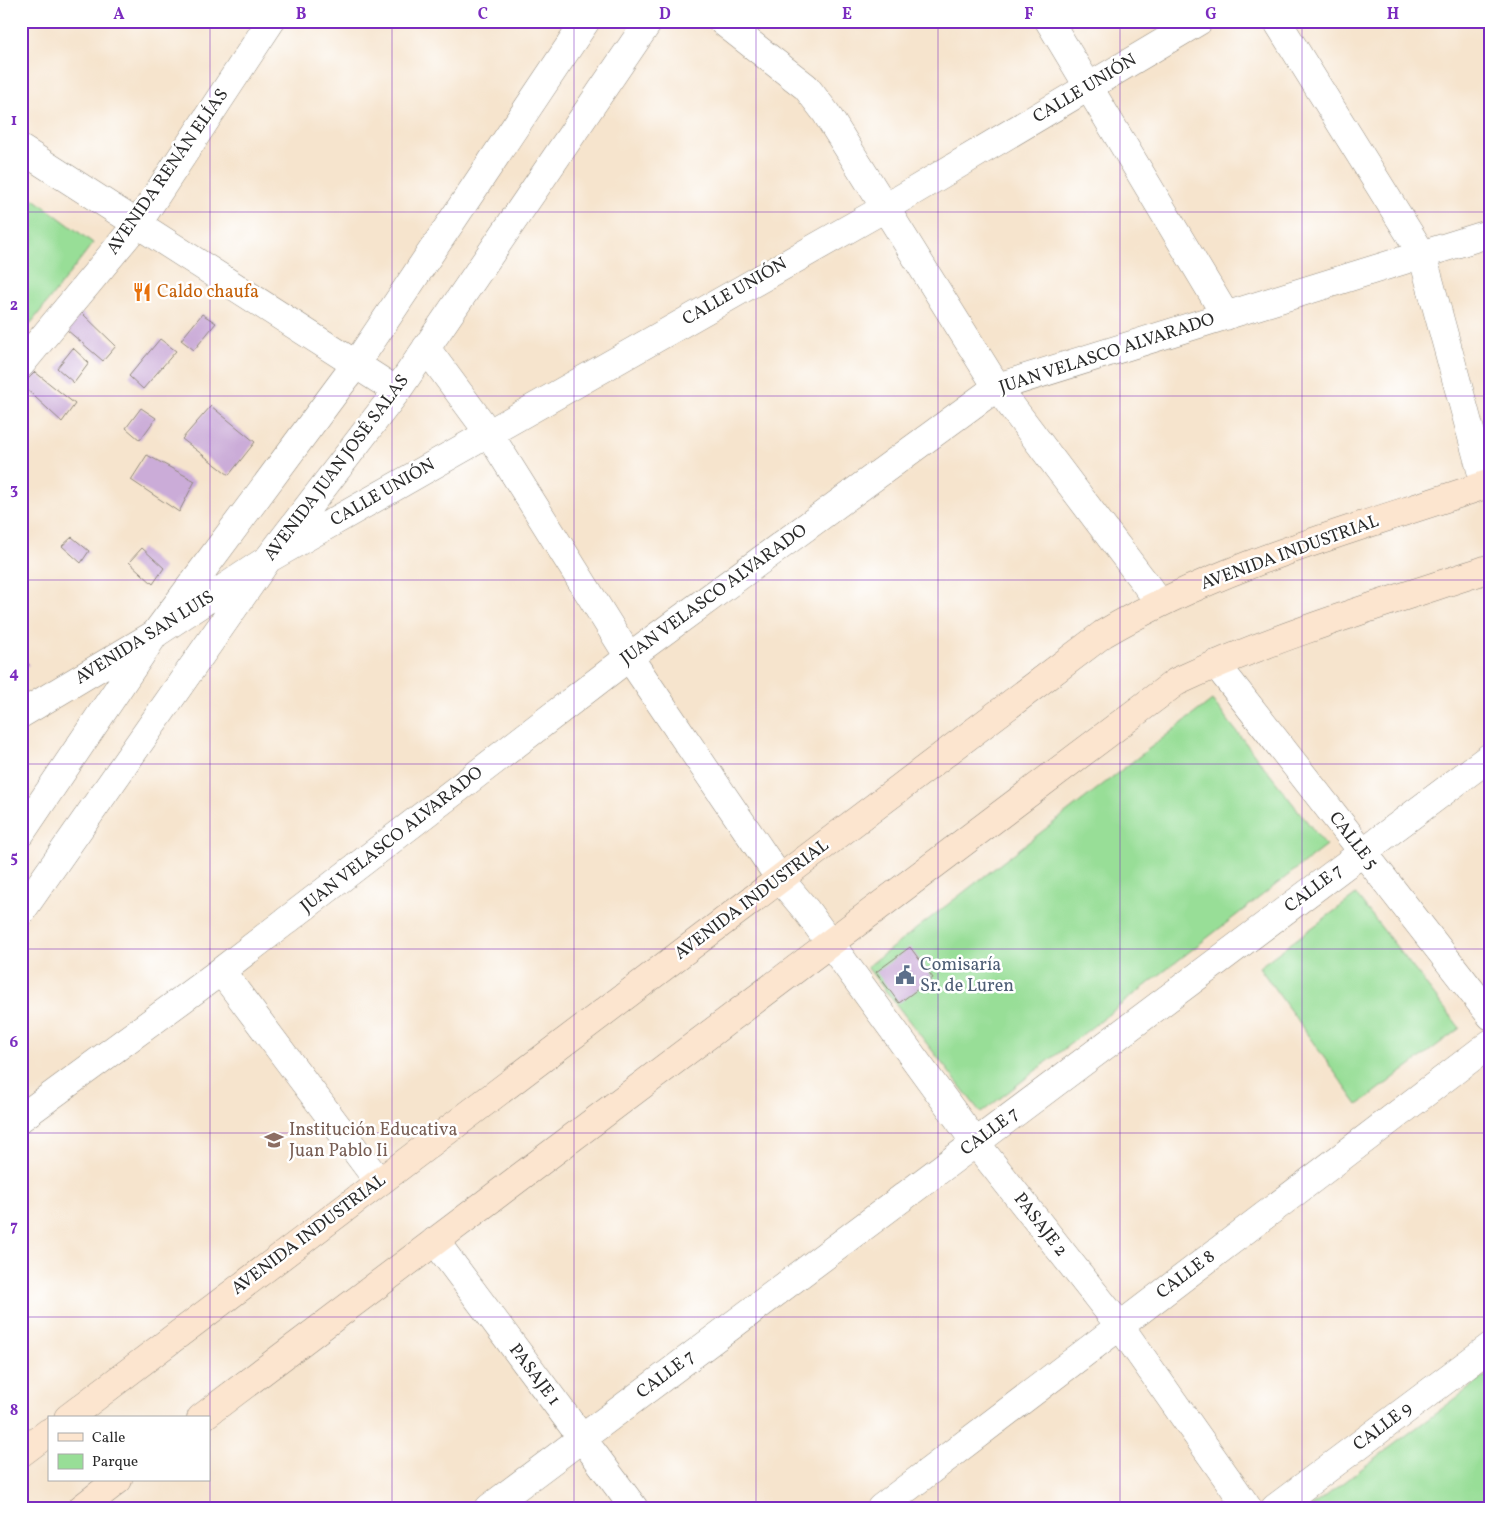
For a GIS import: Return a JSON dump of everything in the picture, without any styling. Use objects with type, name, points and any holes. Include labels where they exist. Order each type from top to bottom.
[{"type":"street","name":"AVENIDA RENÁN ELÍAS","points":[[21,364],[138,223],[271,21]]},
{"type":"street","points":[[21,833],[155,634],[356,364],[586,21]]},
{"type":"street","name":"AVENIDA JUAN JOSÉ SALAS","points":[[21,912],[268,559],[397,391],[649,21]]},
{"type":"street","points":[[722,21],[806,87],[826,113],[997,387],[1160,603]]},
{"type":"street","points":[[1049,21],[1226,316]]},
{"type":"street","name":"CALLE UNIÓN","points":[[268,559],[884,208],[1199,21]]},
{"type":"street","points":[[1277,21],[1422,254],[1488,484]]},
{"type":"street","points":[[21,148],[397,391]]},
{"type":"street","name":"JUAN VELASCO ALVARADO","points":[[21,1118],[221,971],[629,657],[997,387],[1491,233]]},
{"type":"street","name":"PASAJE 2","points":[[426,348],[488,432],[629,657],[780,879],[831,943],[976,1142],[1120,1326],[1248,1508]]},
{"type":"street","name":"AVENIDA INDUSTRIAL","points":[[71,1416],[1103,634],[1142,611],[1265,558],[1488,484]]},
{"type":"street","name":"AVENIDA SAN LUIS","points":[[21,714],[155,634],[268,559]]},
{"type":"street","points":[[204,1416],[1176,682],[1294,633],[1491,568]]},
{"type":"street","name":"CALLE 5","points":[[1216,664],[1491,1016]]},
{"type":"street","name":"CALLE 7","points":[[489,1508],[1491,756]]},
{"type":"street","points":[[221,971],[378,1182]]},
{"type":"street","name":"CALLE 8","points":[[881,1508],[1491,1043]]},
{"type":"street","name":"PASAJE 1","points":[[435,1241],[634,1508]]},
{"type":"street","name":"CALLE 9","points":[[1275,1508],[1491,1346]]},
{"type":"street","points":[[21,1453],[48,1433]]},
{"type":"street","points":[[82,1508],[115,1482]]},
{"type":"green space","points":[[21,189],[93,243],[28,327],[21,322]]},
{"type":"green space","points":[[1212,700],[1326,846],[981,1113],[867,967]]},
{"type":"green space","points":[[1356,895],[1460,1028],[1358,1105],[1259,967]]},
{"type":"green space","points":[[1491,1372],[1491,1508],[1309,1508]]},
{"type":"building","points":[[81,312],[116,346],[103,361],[67,330]]},
{"type":"building","points":[[202,314],[216,323],[194,350],[181,340]]},
{"type":"building","points":[[160,339],[176,351],[143,389],[129,376]]},
{"type":"building","points":[[73,348],[89,363],[74,383],[57,368]]},
{"type":"building","points":[[35,372],[75,404],[62,422],[22,385]]},
{"type":"building","points":[[211,406],[255,442],[229,475],[182,439]]},
{"type":"building","points":[[141,408],[156,418],[140,440],[126,428]]},
{"type":"building","points":[[147,455],[195,481],[179,512],[131,480]]},
{"type":"building","points":[[72,537],[89,551],[81,563],[62,546]]},
{"type":"building","points":[[142,548],[164,568],[153,584],[129,562]]},
{"type":"building","points":[[21,653],[29,665],[21,669]]},
{"type":"building","name":"Comisaría Sr. de Luren","points":[[910,947],[933,978],[899,1003],[876,972]]},
{"type":"place","name":"Caldo chaufa","points":[[142,292]]},
{"type":"place","name":"Comisaría Sr. de Luren","points":[[905,975]]},
{"type":"place","name":"Institución Educativa Juan Pablo Ii","points":[[274,1140]]}]
